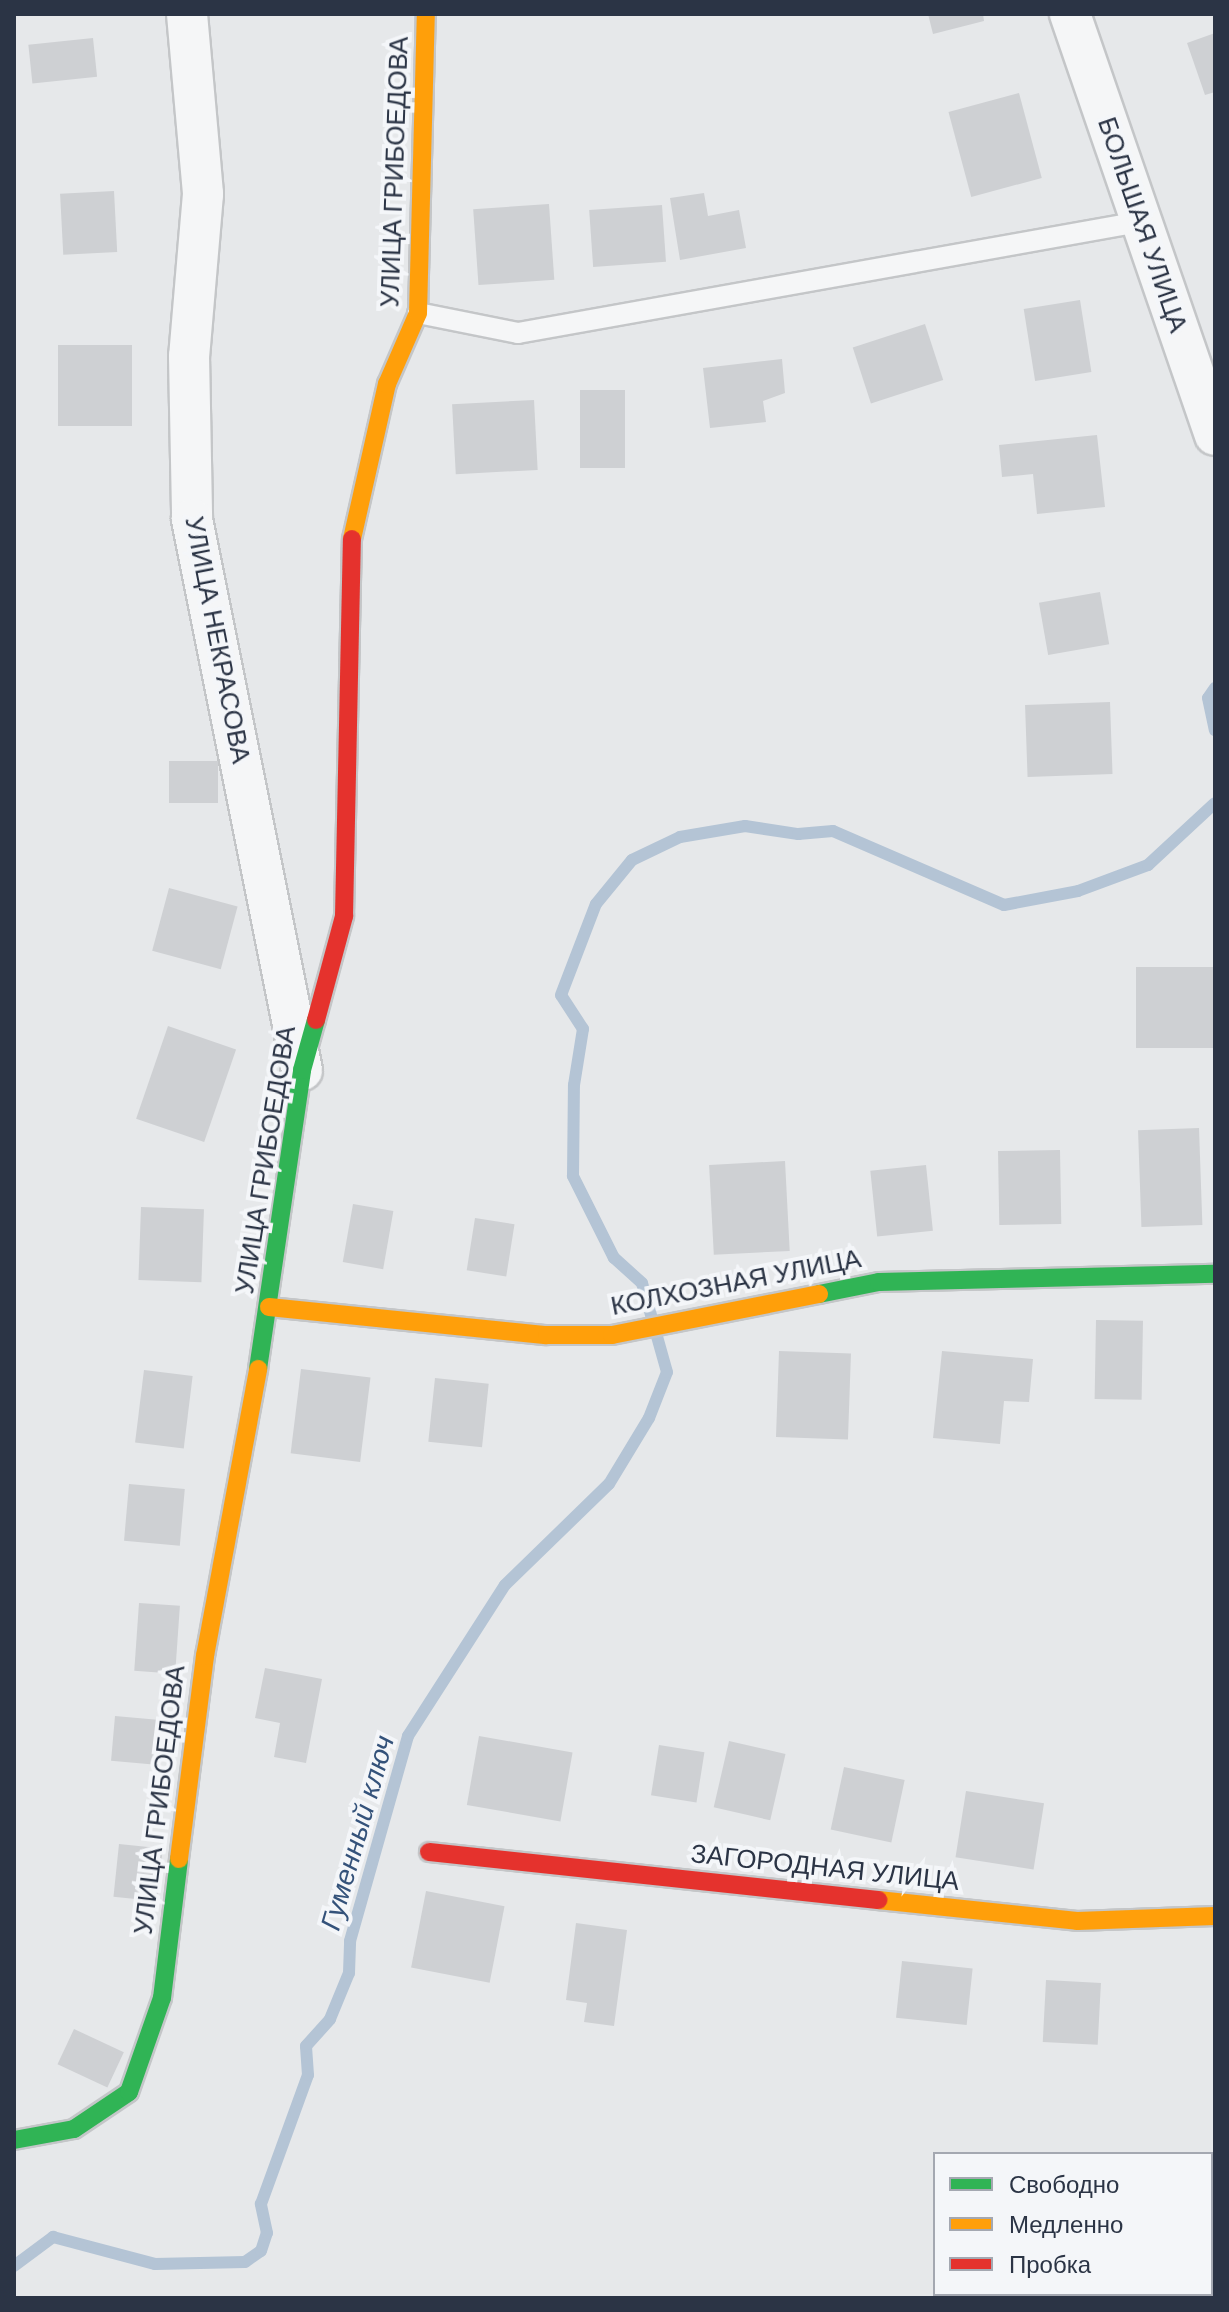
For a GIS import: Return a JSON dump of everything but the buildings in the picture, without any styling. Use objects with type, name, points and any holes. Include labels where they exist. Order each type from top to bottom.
[{"type":"street","name":"УЛИЦА НЕКРАСОВА","points":[[187,14],[203,194],[189,356],[192,519],[302,1070]]},
{"type":"street","name":"УЛИЦА ГРИБОЕДОВА","points":[[14,2140],[74,2129],[129,2092],[162,1998],[205,1656],[269,1307],[302,1070],[344,916],[352,535],[387,384],[418,313],[426,14]]},
{"type":"street","name":"БОЛЬШАЯ УЛИЦА","points":[[1070,14],[1139,222],[1206,382],[1215,435]]},
{"type":"street","name":"КОЛХОЗНАЯ УЛИЦА","points":[[269,1307],[547,1335],[612,1335],[688,1315],[879,1282],[1215,1274]]},
{"type":"street","name":"ЗАГОРОДНАЯ УЛИЦА","points":[[429,1852],[1077,1921],[1215,1916]]},
{"type":"lane","points":[[418,313],[518,333],[1139,222]]},
{"type":"waterway","name":"Гуменный ключ","points":[[1215,688],[1208,698],[1215,730]]},
{"type":"waterway","name":"Гуменный ключ","points":[[14,2266],[53,2237],[155,2264],[245,2262],[261,2251],[267,2233],[261,2204],[308,2075],[306,2046],[330,2019],[349,1973],[350,1941],[408,1736],[505,1585],[609,1484],[649,1418],[667,1372],[642,1283],[614,1258],[573,1176],[574,1085],[583,1029],[561,995],[596,904],[632,860],[680,837],[745,826],[798,834],[833,831],[1004,905],[1078,891],[1148,865],[1215,803]]},
{"type":"traffic: fast","points":[[258,1369],[302,1070],[316,1020]]},
{"type":"traffic: fast","points":[[819,1294],[879,1282],[1215,1274]]},
{"type":"traffic: fast","points":[[14,2140],[74,2129],[129,2092],[162,1998],[179,1859]]},
{"type":"traffic: slow","points":[[352,539],[387,384],[418,313],[426,14]]},
{"type":"traffic: slow","points":[[269,1307],[547,1335],[612,1335],[819,1294]]},
{"type":"traffic: slow","points":[[179,1859],[205,1656],[258,1369]]},
{"type":"traffic: slow","points":[[878,1900],[1077,1921],[1215,1916]]},
{"type":"traffic: jam","points":[[316,1020],[344,916],[352,539]]},
{"type":"traffic: jam","points":[[429,1852],[878,1900]]}]
